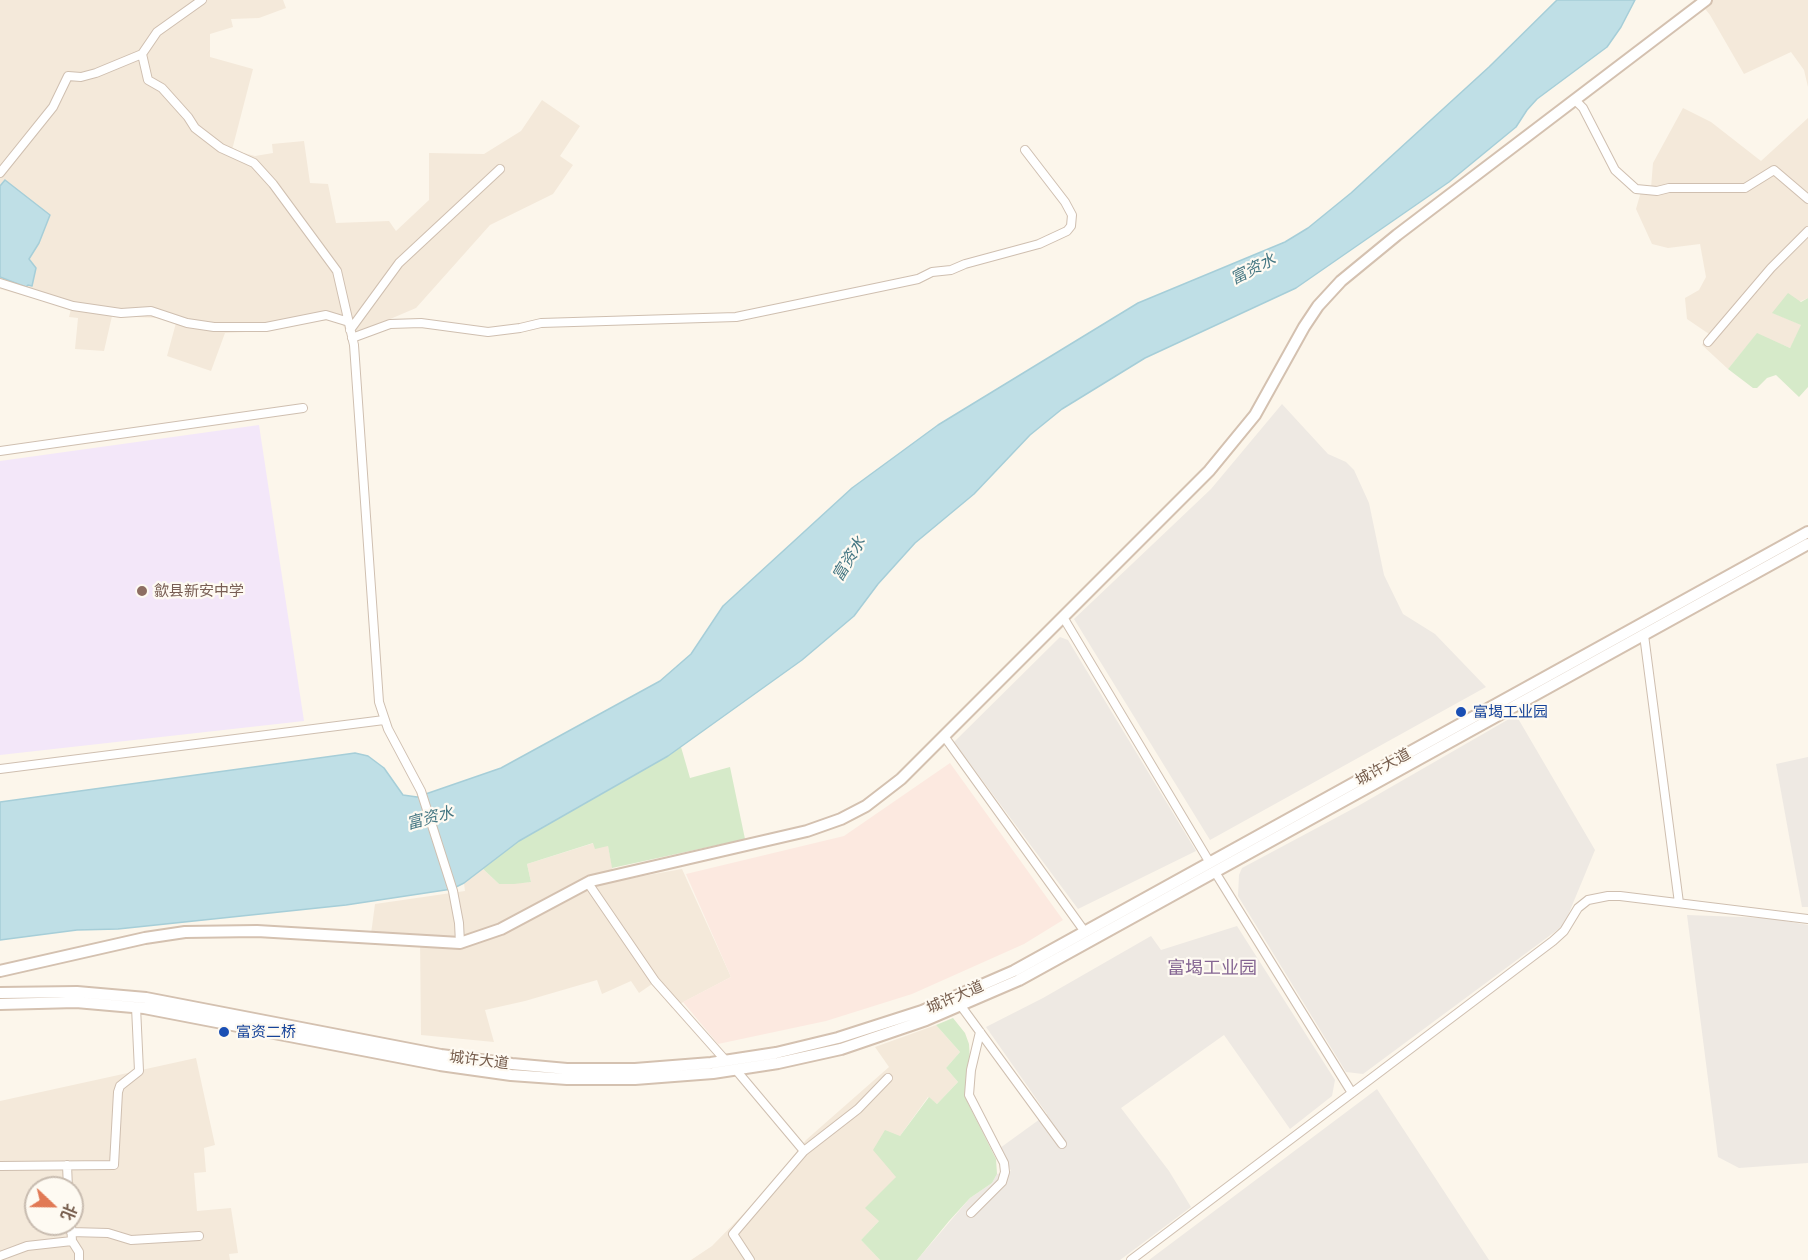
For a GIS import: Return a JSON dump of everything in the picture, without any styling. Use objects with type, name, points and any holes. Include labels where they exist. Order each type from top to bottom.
[{"type":"main road","points":[[0,970],[145,938],[185,932],[257,931],[460,943],[501,929],[588,883],[609,875],[807,831],[841,819],[866,806],[890,789],[1189,493],[1228,449],[1263,403],[1304,327],[1318,306],[1341,281],[1397,235],[1706,0]]},
{"type":"main road","name":"城许大道","points":[[0,1004],[76,1002],[136,1007],[416,1061],[511,1075],[567,1079],[687,1076],[778,1063],[841,1049],[961,1006],[1019,980],[1213,867],[1808,532]]},
{"type":"main road","name":"城许大道","points":[[0,993],[77,992],[146,998],[339,1034],[406,1049],[512,1064],[567,1069],[686,1066],[808,1046],[895,1021],[982,986],[1014,970],[1213,867],[1808,544]]},
{"type":"street","points":[[0,173],[53,107],[68,76],[96,73],[142,54],[157,33],[202,0]]},
{"type":"street","points":[[142,54],[148,80],[162,88],[195,128],[221,148],[254,163],[273,184],[337,271],[350,330],[379,702],[384,720],[421,791],[453,891],[460,943]]},
{"type":"street","points":[[1575,100],[1583,108],[1614,170],[1636,189],[1657,191],[1669,188],[1745,188],[1774,170],[1808,199]]},
{"type":"street","points":[[0,283],[73,306],[122,313],[152,311],[187,323],[214,327],[266,327],[326,315],[350,330],[387,324],[421,323],[488,332],[541,323],[736,316],[918,279],[938,270],[951,270],[1039,244],[1071,226],[1072,216],[1065,202],[1025,150]]},
{"type":"street","points":[[350,330],[399,263],[500,169]]},
{"type":"street","points":[[1708,342],[1772,268],[1808,231]]},
{"type":"street","points":[[0,451],[303,408]]},
{"type":"street","points":[[1063,617],[1352,1093]]},
{"type":"street","points":[[1644,635],[1679,903]]},
{"type":"street","points":[[0,769],[384,720]]},
{"type":"street","points":[[944,736],[1085,932]]},
{"type":"street","points":[[588,883],[655,981],[726,1061]]},
{"type":"street","points":[[1131,1260],[1553,941],[1568,926],[1578,908],[1588,900],[1614,896],[1808,919]]},
{"type":"street","points":[[961,1006],[1062,1144]]},
{"type":"street","points":[[0,1166],[114,1164],[118,1092],[120,1086],[139,1071],[136,1007]]},
{"type":"street","points":[[971,1213],[1002,1182],[1005,1172],[1004,1163],[969,1095],[971,1070],[980,1032]]},
{"type":"street","points":[[736,1070],[804,1150]]},
{"type":"street","points":[[750,1260],[733,1234],[804,1150],[858,1109],[888,1078]]},
{"type":"street","points":[[67,1165],[67,1176]]},
{"type":"street","points":[[84,1232],[108,1233],[131,1240],[199,1236]]},
{"type":"street","points":[[0,1256],[59,1236]]},
{"type":"street","points":[[73,1236],[79,1252],[79,1260]]},
{"type":"shaded area","points":[[0,0],[283,0],[286,8],[259,18],[231,19],[233,27],[210,34],[210,57],[253,69],[232,150],[255,156],[273,153],[272,144],[304,141],[310,183],[328,184],[336,223],[389,221],[396,231],[429,200],[429,153],[484,154],[521,131],[542,100],[580,126],[560,156],[573,165],[553,194],[490,225],[416,308],[348,337],[343,325],[333,320],[303,322],[266,331],[225,333],[211,371],[167,356],[176,323],[158,318],[112,316],[104,351],[75,349],[78,318],[69,317],[71,309],[0,289]]},
{"type":"shaded area","points":[[1698,0],[1808,0],[1808,87],[1804,70],[1791,52],[1744,74],[1710,15]]},
{"type":"shaded area","points":[[1683,108],[1711,122],[1761,161],[1808,118],[1808,298],[1773,313],[1802,325],[1790,348],[1757,334],[1728,369],[1702,345],[1709,334],[1687,319],[1685,298],[1699,290],[1706,277],[1700,244],[1668,248],[1652,244],[1636,209],[1642,188],[1651,188],[1653,163]]},
{"type":"shaded area","points":[[1282,404],[1328,454],[1346,462],[1354,470],[1369,503],[1384,575],[1403,614],[1435,634],[1486,687],[1210,840],[1074,619],[1211,489]]},
{"type":"shaded area","name":"歙县新安中学","points":[[259,425],[304,721],[0,755],[0,461]]},
{"type":"shaded area","points":[[1060,637],[1068,640],[1196,851],[1078,909],[954,742]]},
{"type":"shaded area","points":[[1516,715],[1595,850],[1564,925],[1363,1074],[1346,1072],[1238,896],[1239,875],[1242,868],[1358,806]]},
{"type":"shaded area","points":[[1808,757],[1808,907],[1802,907],[1776,764]]},
{"type":"shaded area","points":[[950,763],[1063,920],[1024,944],[912,994],[826,1021],[718,1044],[683,1002],[731,977],[686,874],[844,836]]},
{"type":"shaded area","points":[[594,843],[608,846],[615,881],[682,869],[731,977],[672,1008],[652,984],[639,993],[631,981],[602,994],[597,980],[485,1010],[494,1042],[421,1035],[420,938],[371,934],[375,904],[465,891],[464,883],[482,868],[499,884],[531,882],[527,864]]},
{"type":"shaded area","points":[[1687,915],[1768,918],[1808,925],[1808,1163],[1739,1168],[1718,1157]]},
{"type":"shaded area","points":[[1237,926],[1335,1080],[1332,1096],[1290,1129],[1224,1035],[1121,1108],[1169,1171],[1191,1207],[1120,1260],[917,1260],[970,1198],[992,1183],[997,1174],[1011,1171],[1000,1148],[1047,1114],[986,1027],[1043,998],[1151,936],[1161,950]]},
{"type":"shaded area","points":[[936,1025],[960,1052],[946,1068],[958,1082],[937,1104],[928,1097],[900,1136],[896,1177],[879,1221],[861,1240],[880,1260],[691,1260],[712,1246],[761,1196],[806,1140],[889,1067],[875,1047]]},
{"type":"shaded area","points":[[196,1058],[215,1145],[204,1148],[206,1172],[194,1173],[197,1211],[231,1208],[238,1253],[229,1254],[230,1260],[0,1260],[0,1101]]},
{"type":"shaded area","points":[[1377,1089],[1489,1260],[1149,1260]]},
{"type":"green space","points":[[1788,293],[1801,302],[1808,298],[1808,387],[1799,397],[1776,375],[1767,378],[1757,388],[1753,388],[1728,369],[1757,333],[1790,348],[1801,325],[1772,313]]},
{"type":"green space","points":[[681,747],[690,778],[730,767],[745,839],[612,868],[608,846],[595,849],[593,843],[527,864],[531,882],[514,884],[499,884],[482,868],[519,841]]},
{"type":"green space","points":[[953,1018],[965,1033],[969,1044],[970,1060],[965,1087],[966,1099],[996,1159],[997,1174],[992,1183],[970,1198],[917,1260],[880,1260],[861,1240],[879,1221],[865,1208],[896,1177],[873,1150],[885,1130],[900,1136],[929,1097],[937,1104],[958,1082],[946,1068],[960,1052],[936,1025]]},
{"type":"water","name":"富资水","points":[[1557,0],[1635,0],[1607,47],[1537,99],[1516,127],[1449,182],[1296,288],[1145,358],[1062,409],[1030,435],[974,494],[915,543],[878,584],[854,616],[802,660],[668,756],[519,841],[464,883],[452,889],[346,905],[118,929],[77,930],[0,940],[0,802],[355,753],[368,756],[384,768],[403,795],[417,797],[501,768],[660,681],[691,654],[723,606],[852,488],[938,425],[1138,303],[1285,242],[1308,228],[1351,193],[1489,67]]},
{"type":"water","points":[[5,180],[50,215],[39,243],[29,259],[36,268],[32,286],[26,287],[0,277],[0,186]]},
{"type":"place","name":"歙县新安中学","points":[[142,591]]},
{"type":"place","name":"富堨工业园","points":[[1461,712]]},
{"type":"place","name":"富资二桥","points":[[224,1032]]},
{"type":"district","name":"富堨工业园","points":[[1212,968]]}]
